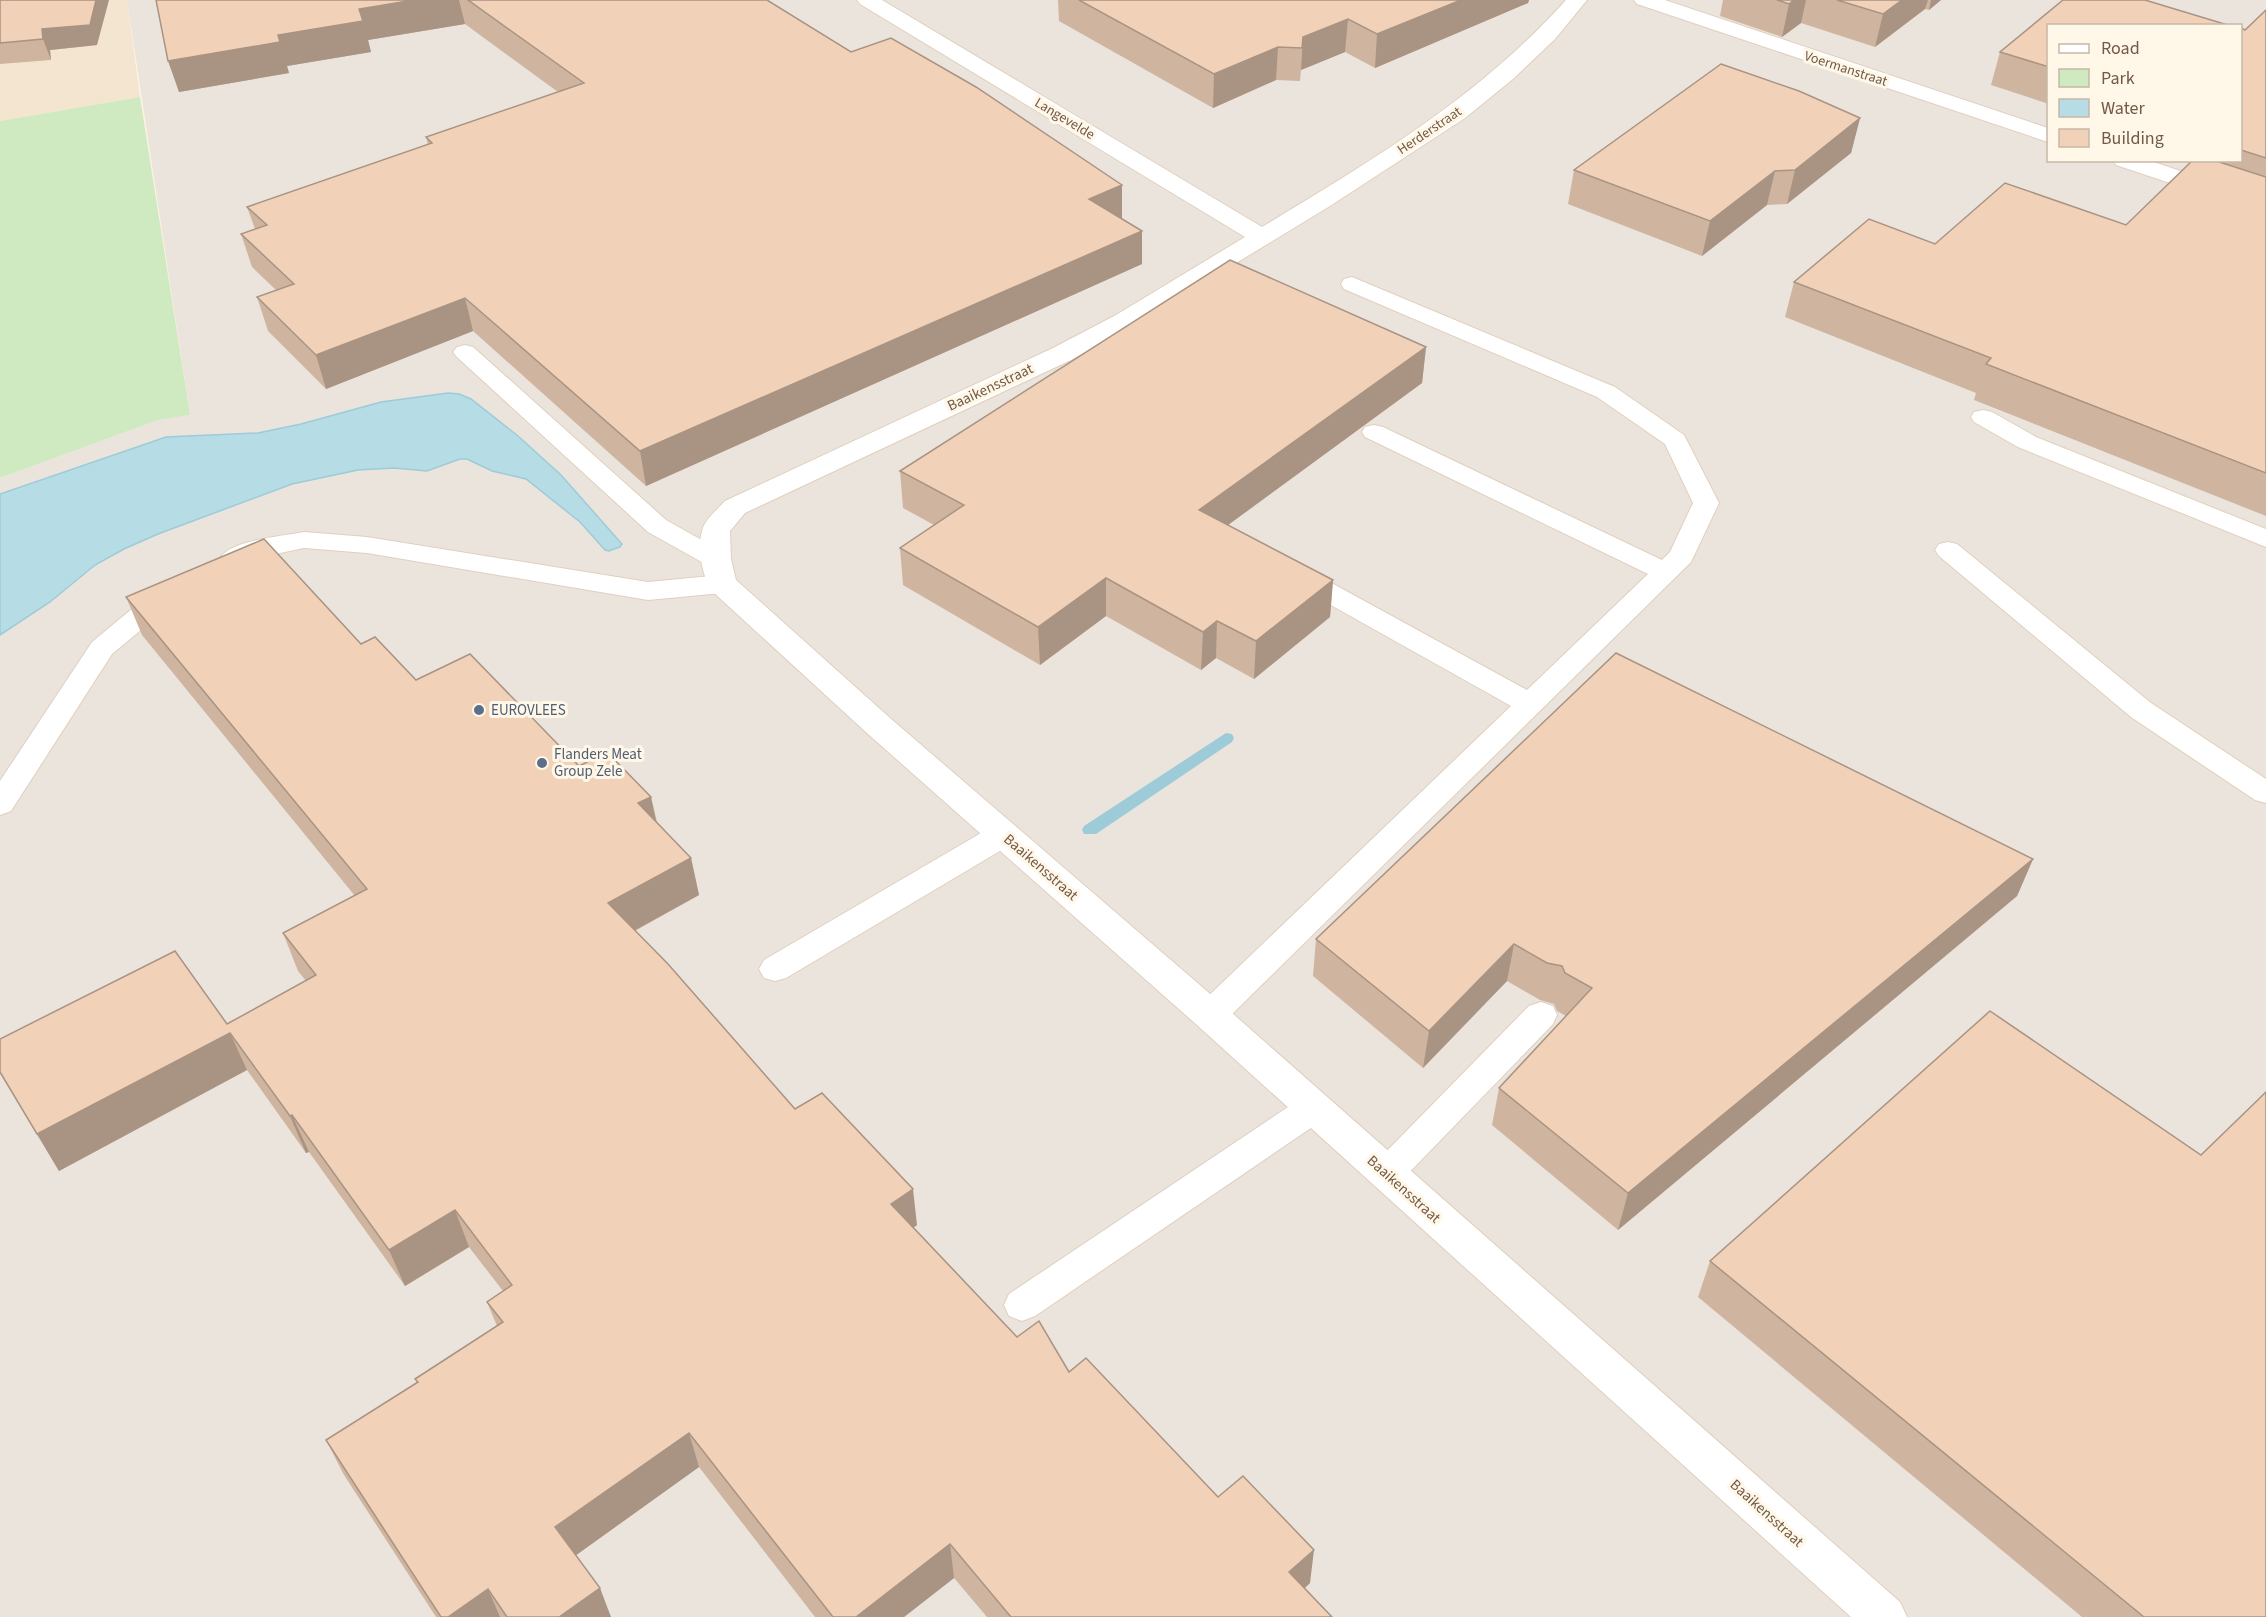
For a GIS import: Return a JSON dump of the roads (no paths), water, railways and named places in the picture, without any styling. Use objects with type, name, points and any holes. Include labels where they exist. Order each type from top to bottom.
[{"type":"street","name":"Langevelde","points":[[867,0],[1262,237]]},
{"type":"street","name":"Herderstraat","points":[[1262,237],[1457,113],[1505,74],[1548,34],[1577,0]]},
{"type":"street","name":"Voermanstraat","points":[[1644,0],[2047,134]]},
{"type":"street","points":[[2130,162],[2266,208]]},
{"type":"street","name":"Baaikensstraat","points":[[1262,237],[1125,320],[1062,354],[735,507],[716,530],[719,572],[1004,834],[1386,1173],[1866,1611]]},
{"type":"lane","points":[[1210,1015],[1682,556],[1706,503],[1675,440],[1606,392],[1352,284]]},
{"type":"lane","points":[[465,352],[657,526],[719,572]]},
{"type":"lane","points":[[1983,417],[2027,442],[2266,539]]},
{"type":"lane","points":[[1374,432],[1666,572]]},
{"type":"lane","points":[[213,566],[245,552],[304,540],[367,545],[648,591],[719,572]]},
{"type":"lane","points":[[1948,550],[2141,711],[2266,793]]},
{"type":"lane","points":[[1273,562],[1530,704]]},
{"type":"lane","points":[[0,804],[102,648],[181,581]]},
{"type":"lane","points":[[775,969],[1004,834]]},
{"type":"lane","points":[[1386,1173],[1541,1015]]},
{"type":"lane","points":[[1022,1305],[1312,1108]]},
{"type":"water","points":[[448,393],[459,394],[471,399],[518,436],[561,475],[622,544],[620,547],[605,550],[580,522],[526,479],[492,471],[467,459],[460,459],[427,471],[394,468],[358,470],[292,484],[124,549],[95,565],[50,602],[0,635],[0,494],[166,437],[258,433],[381,402]]},
{"type":"waterway","points":[[1090,830],[1226,738]]},
{"type":"place","name":"EUROVLEES","points":[[479,710]]},
{"type":"place","name":"Flanders Meat Group Zele","points":[[542,763]]}]
